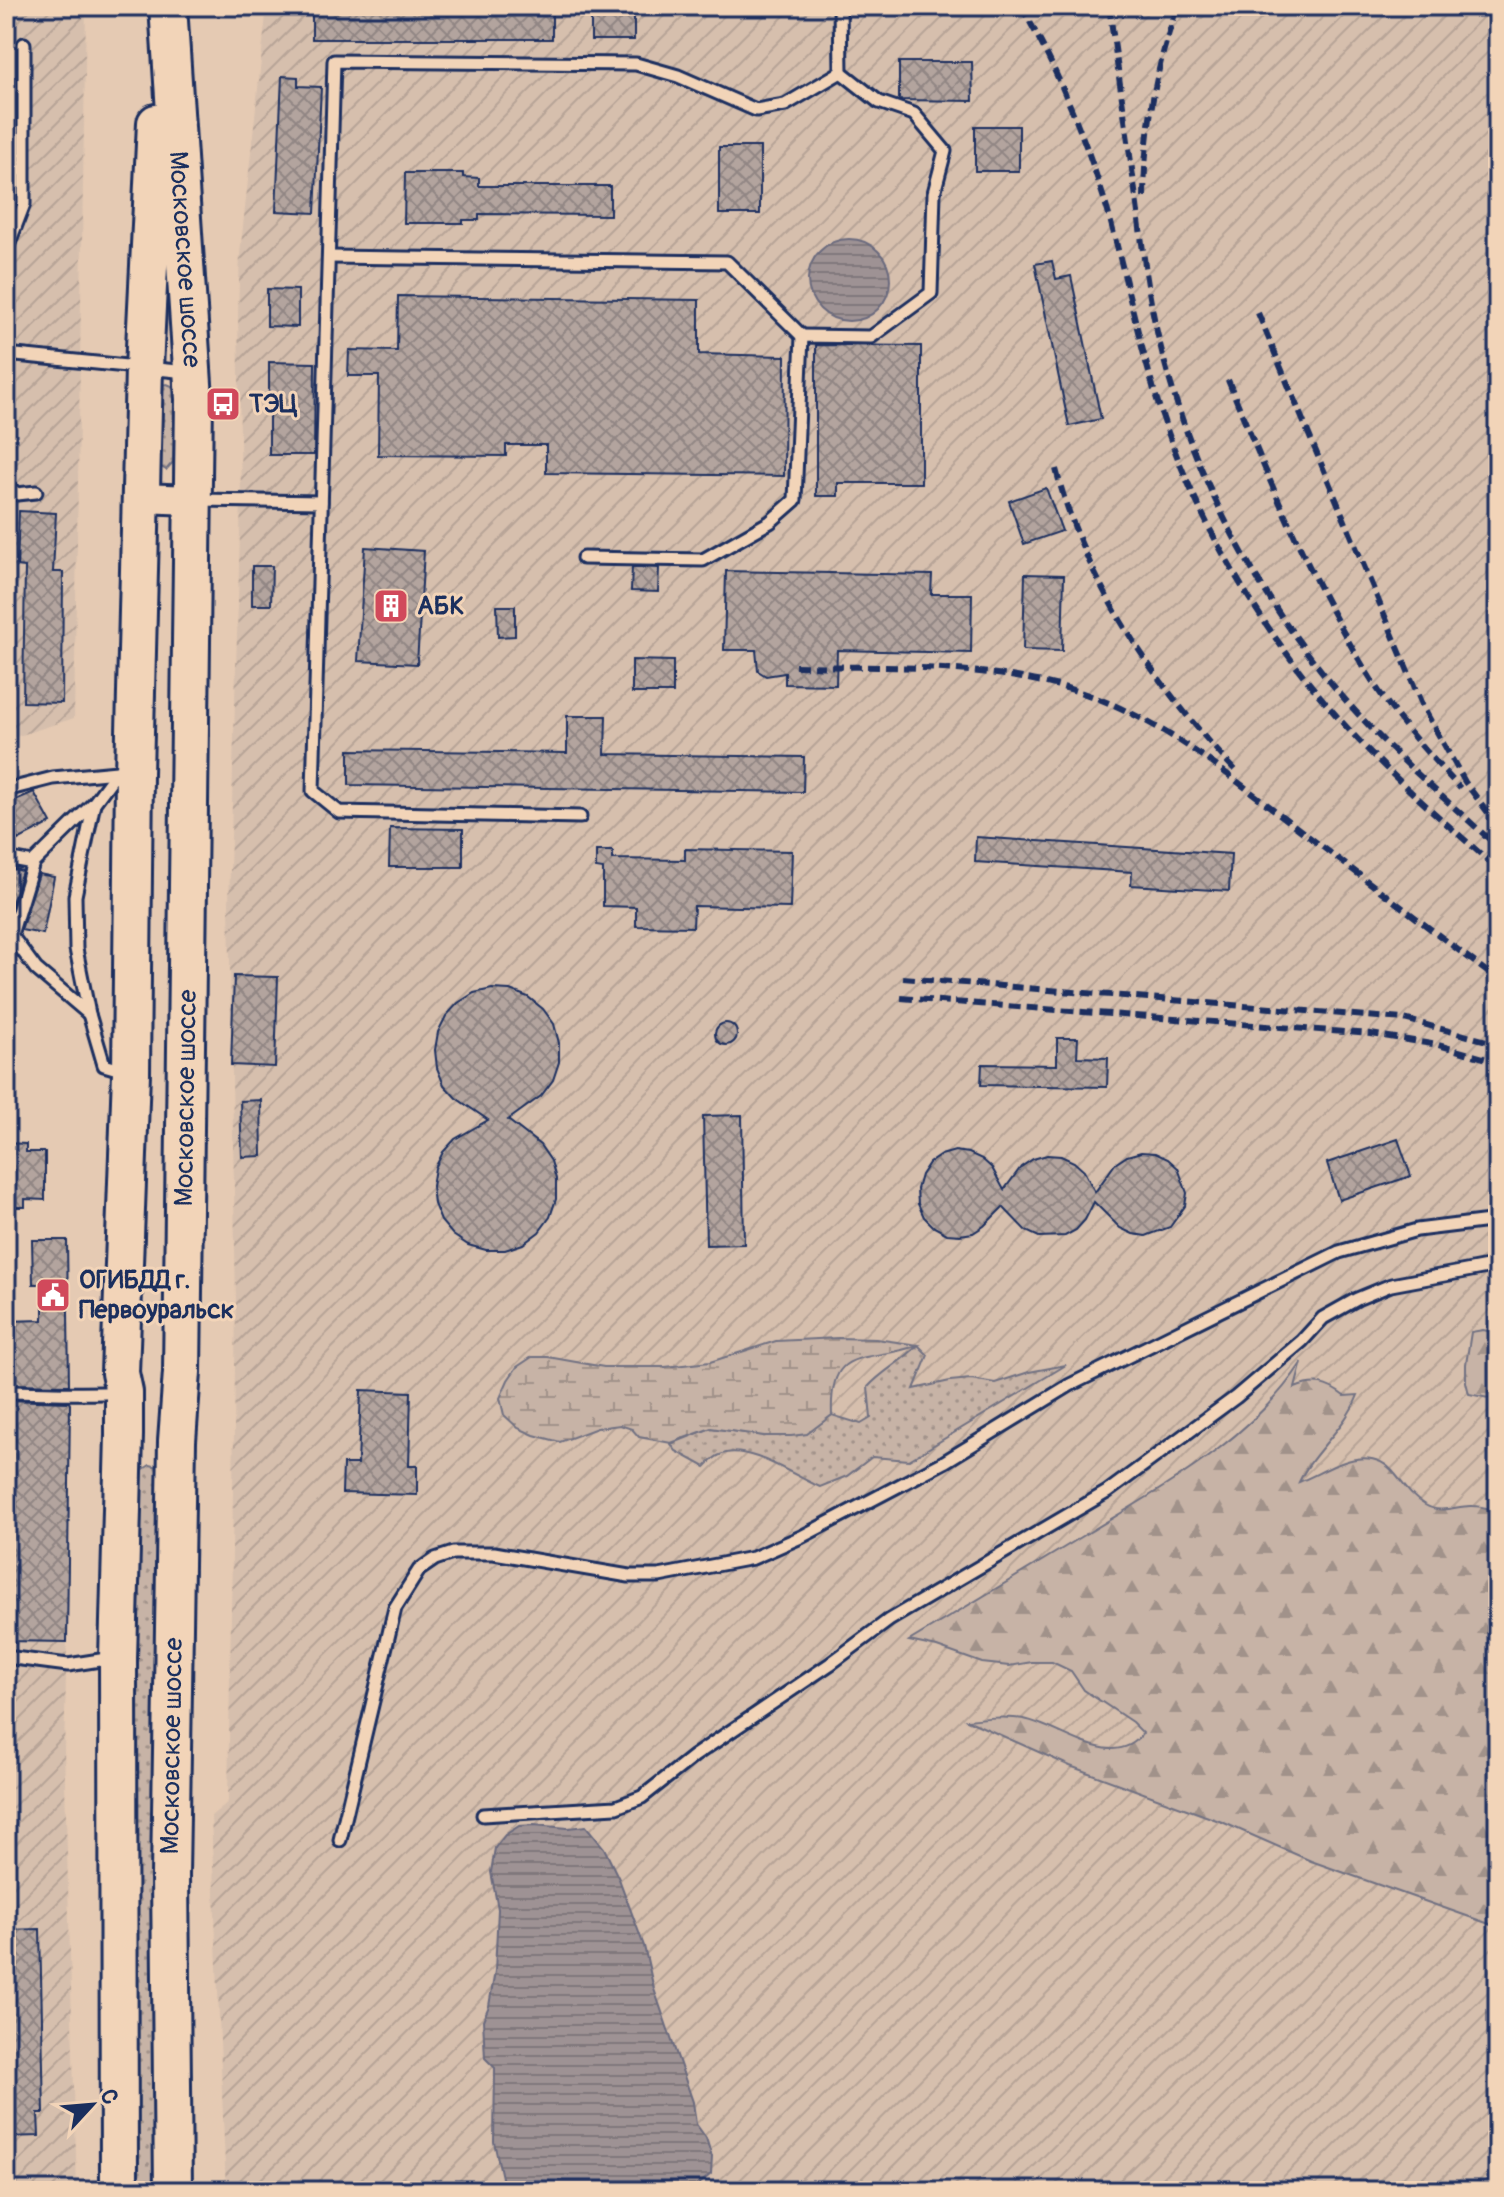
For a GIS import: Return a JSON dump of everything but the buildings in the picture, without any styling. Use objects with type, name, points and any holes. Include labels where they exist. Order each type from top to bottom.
[{"type":"main road","name":"Московское шоссе","points":[[119,2191],[118,1658],[124,1435],[124,1392],[120,1373],[131,1073],[126,773],[141,498],[161,6]]},
{"type":"main road","name":"Московское шоссе","points":[[168,6],[194,399],[181,1390],[177,1441],[170,1875],[173,2191]]},
{"type":"main road","points":[[124,1392],[181,1390]]},
{"type":"main road","points":[[124,1435],[177,1441]]},
{"type":"street","points":[[141,498],[192,500]]},
{"type":"lane","points":[[840,6],[841,72]]},
{"type":"lane","points":[[6,251],[24,204],[24,44]]},
{"type":"lane","points":[[580,817],[339,812],[313,791],[334,61],[636,64],[678,76],[756,110],[785,105],[841,72]]},
{"type":"lane","points":[[329,257],[727,262],[802,336],[871,337],[931,293],[934,193],[945,151],[914,114],[879,102],[841,72]]},
{"type":"lane","points":[[583,558],[703,560],[770,522],[795,500],[802,336]]},
{"type":"lane","points":[[6,354],[192,372]]},
{"type":"lane","points":[[6,485],[17,494],[36,492]]},
{"type":"lane","points":[[192,500],[321,502]]},
{"type":"lane","points":[[6,790],[53,778],[126,773]]},
{"type":"lane","points":[[89,1014],[36,969],[11,935],[33,863],[126,773]]},
{"type":"lane","points":[[94,803],[75,896],[76,949],[89,1014],[104,1065],[131,1073]]},
{"type":"lane","points":[[6,858],[33,863]]},
{"type":"lane","points":[[340,1840],[395,1608],[419,1570],[435,1559],[453,1553],[494,1553],[629,1576],[659,1576],[753,1558],[801,1537],[944,1462],[1070,1385],[1339,1252],[1388,1236],[1443,1225],[1498,1220]]},
{"type":"lane","points":[[483,1815],[616,1807],[642,1797],[694,1756],[889,1620],[1107,1492],[1236,1397],[1302,1341],[1323,1318],[1391,1285],[1498,1265]]},
{"type":"lane","points":[[6,1392],[124,1392]]},
{"type":"lane","points":[[6,1657],[68,1665],[118,1658]]},
{"type":"shaded area","points":[[6,6],[86,6],[74,718],[6,740]]},
{"type":"shaded area","points":[[267,6],[1498,6],[1498,2191],[226,2191],[211,1816],[228,1802],[236,1305],[229,904],[241,500],[238,313],[240,254]]},
{"type":"shaded area","points":[[849,239],[865,243],[878,251],[886,264],[890,280],[886,296],[878,309],[865,317],[849,321],[833,317],[820,309],[812,296],[808,280],[812,264],[820,251],[833,243]]},
{"type":"shaded area","points":[[6,1641],[67,1642],[64,1750],[77,2191],[6,2191]]},
{"type":"shaded area","points":[[519,1826],[586,1826],[604,1848],[619,1879],[644,1946],[654,1989],[693,2102],[696,2124],[706,2138],[712,2157],[711,2174],[691,2191],[505,2191],[494,2142],[495,2068],[485,2058],[483,2020],[489,2006],[495,1971],[498,1909],[491,1872],[495,1848],[505,1835]]},
{"type":"green space","points":[[161,385],[172,386],[175,393],[173,462],[166,470],[157,464]]},
{"type":"green space","points":[[1483,1330],[1498,1333],[1498,1400],[1469,1394],[1466,1382],[1471,1332]]},
{"type":"green space","points":[[838,1338],[918,1345],[854,1360],[844,1366],[837,1376],[833,1392],[832,1415],[807,1434],[764,1436],[711,1428],[671,1443],[639,1437],[632,1429],[620,1425],[597,1428],[560,1442],[518,1428],[504,1415],[500,1398],[517,1367],[532,1357],[604,1367],[665,1367],[710,1362],[776,1341]]},
{"type":"green space","points":[[918,1345],[928,1355],[914,1389],[971,1379],[995,1383],[1066,1365],[909,1460],[872,1457],[847,1476],[820,1487],[771,1462],[743,1453],[720,1455],[705,1467],[676,1451],[671,1444],[711,1428],[765,1436],[806,1434],[832,1415],[861,1424],[871,1418],[868,1387]]},
{"type":"green space","points":[[1302,1362],[1295,1388],[1321,1384],[1344,1396],[1358,1395],[1299,1482],[1335,1465],[1361,1458],[1373,1459],[1384,1464],[1408,1491],[1431,1508],[1476,1506],[1498,1511],[1498,1927],[1311,1861],[1222,1822],[1070,1766],[967,1720],[1024,1719],[1103,1748],[1118,1749],[1131,1744],[1143,1733],[1132,1722],[1084,1690],[1071,1671],[1052,1662],[1009,1666],[982,1663],[909,1641],[1205,1459],[1258,1415],[1282,1390]]},
{"type":"green space","points":[[150,1465],[159,1467],[159,2191],[131,2191],[139,1472]]},
{"type":"railway","points":[[1021,6],[1059,81],[1091,159],[1167,431],[1186,478],[1232,569],[1288,655],[1352,733],[1405,786],[1498,869]]},
{"type":"railway","points":[[1109,6],[1156,330],[1175,397],[1211,491],[1259,582],[1317,665],[1385,742],[1498,847]]},
{"type":"railway","points":[[1144,197],[1146,148],[1153,100],[1163,53],[1178,6]]},
{"type":"railway","points":[[1258,313],[1423,707],[1465,782],[1498,826]]},
{"type":"railway","points":[[1228,380],[1293,532],[1350,643],[1391,708],[1460,788]]},
{"type":"railway","points":[[1056,469],[1085,553],[1127,632],[1179,705],[1237,772]]},
{"type":"railway","points":[[795,666],[900,667],[1005,675],[1073,690],[1106,702],[1137,716],[1195,751],[1498,980]]},
{"type":"railway","points":[[903,978],[1404,1019],[1498,1044]]},
{"type":"railway","points":[[901,998],[1371,1034],[1438,1045],[1498,1062]]},
{"type":"place","name":"ТЭЦ","points":[[223,404]]},
{"type":"place","name":"АБК","points":[[391,606]]},
{"type":"place","name":"ОГИБДД г. Первоуральск","points":[[53,1295]]}]
